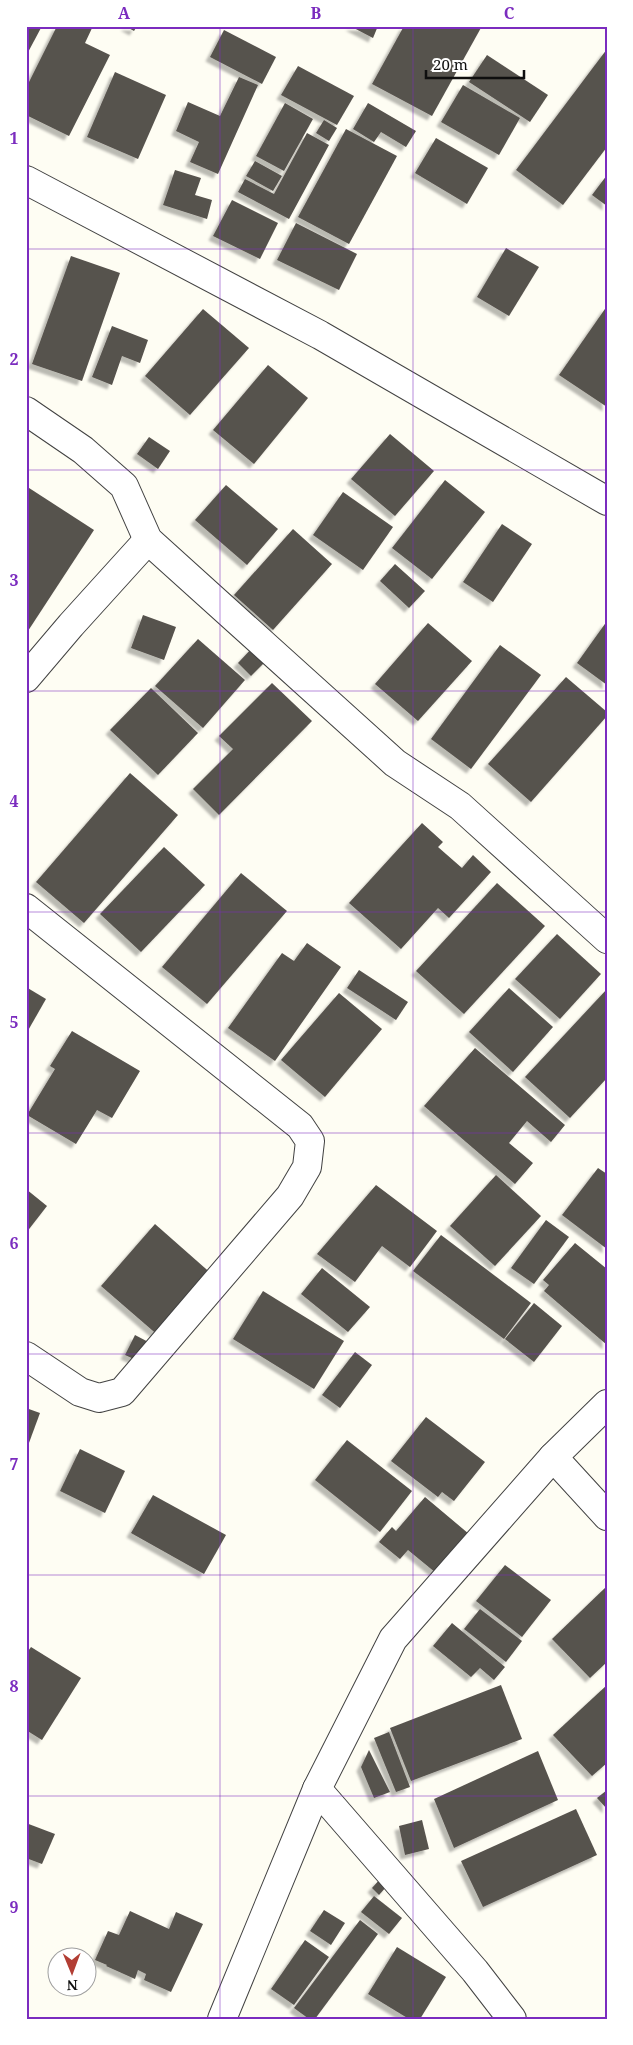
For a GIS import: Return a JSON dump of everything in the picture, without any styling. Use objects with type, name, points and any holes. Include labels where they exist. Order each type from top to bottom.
[{"type":"street","points":[[26,180],[320,335],[607,501]]},
{"type":"street","points":[[26,411],[83,450],[124,486],[148,540],[395,763],[460,806],[607,938]]},
{"type":"street","points":[[26,678],[148,540]]},
{"type":"street","points":[[26,908],[300,1126],[310,1141],[307,1167],[290,1196],[122,1392],[99,1398],[80,1392],[26,1356]]},
{"type":"street","points":[[222,2019],[317,1789],[393,1639],[553,1457],[607,1404]]},
{"type":"street","points":[[553,1457],[607,1516]]},
{"type":"street","points":[[317,1789],[475,1971],[512,2019]]},
{"type":"building","points":[[26,26],[42,26],[26,56]]},
{"type":"building","points":[[57,26],[93,26],[85,43],[110,55],[69,136],[26,115],[26,88]]},
{"type":"building","points":[[125,26],[137,26],[134,31]]},
{"type":"building","points":[[350,26],[378,26],[373,38]]},
{"type":"building","points":[[404,26],[482,26],[432,116],[372,84]]},
{"type":"building","points":[[224,30],[276,57],[262,84],[210,57]]},
{"type":"building","points":[[607,49],[607,147],[563,205],[516,170]]},
{"type":"building","points":[[487,55],[548,95],[530,122],[469,82]]},
{"type":"building","points":[[298,66],[354,96],[337,125],[281,95]]},
{"type":"building","points":[[115,72],[166,95],[138,159],[87,137]]},
{"type":"building","points":[[239,77],[258,85],[218,174],[190,162],[199,142],[176,131],[188,102],[220,116]]},
{"type":"building","points":[[463,85],[520,118],[499,155],[441,122]]},
{"type":"building","points":[[285,103],[313,119],[284,171],[256,156]]},
{"type":"building","points":[[368,103],[416,131],[406,147],[381,132],[374,142],[353,129]]},
{"type":"building","points":[[324,120],[337,128],[329,141],[316,133]]},
{"type":"building","points":[[346,129],[397,156],[349,244],[298,217]]},
{"type":"building","points":[[307,133],[329,145],[289,219],[238,192],[245,179],[274,194]]},
{"type":"building","points":[[436,138],[488,168],[467,204],[415,173]]},
{"type":"building","points":[[255,161],[282,176],[273,191],[246,176]]},
{"type":"building","points":[[175,170],[201,178],[195,195],[212,200],[207,219],[163,205]]},
{"type":"building","points":[[607,175],[607,206],[592,195]]},
{"type":"building","points":[[232,200],[278,223],[260,259],[213,236]]},
{"type":"building","points":[[296,223],[357,254],[339,290],[277,260]]},
{"type":"building","points":[[506,248],[539,267],[509,316],[477,297]]},
{"type":"building","points":[[71,256],[120,273],[82,381],[32,364]]},
{"type":"building","points":[[607,306],[607,407],[559,375]]},
{"type":"building","points":[[203,309],[249,348],[190,415],[145,376]]},
{"type":"building","points":[[112,326],[148,340],[140,363],[122,356],[112,385],[92,377]]},
{"type":"building","points":[[268,365],[308,398],[254,464],[213,430]]},
{"type":"building","points":[[390,434],[434,471],[395,516],[351,479]]},
{"type":"building","points":[[149,437],[170,451],[158,469],[137,454]]},
{"type":"building","points":[[445,480],[485,512],[432,579],[392,548]]},
{"type":"building","points":[[226,485],[278,529],[247,565],[195,520]]},
{"type":"building","points":[[26,486],[94,530],[26,634]]},
{"type":"building","points":[[343,492],[393,527],[363,570],[313,535]]},
{"type":"building","points":[[502,524],[532,544],[493,602],[463,582]]},
{"type":"building","points":[[293,529],[332,564],[273,630],[234,595]]},
{"type":"building","points":[[395,564],[425,591],[409,608],[380,581]]},
{"type":"building","points":[[143,615],[176,627],[164,660],[131,648]]},
{"type":"building","points":[[607,621],[607,685],[577,663]]},
{"type":"building","points":[[428,623],[472,661],[418,721],[375,684]]},
{"type":"building","points":[[198,639],[245,680],[203,728],[155,686]]},
{"type":"building","points":[[500,645],[541,675],[471,769],[431,739]]},
{"type":"building","points":[[253,647],[267,660],[251,676],[238,663]]},
{"type":"building","points":[[566,677],[607,712],[607,716],[531,802],[488,764]]},
{"type":"building","points":[[272,683],[312,721],[219,815],[193,789],[233,749],[219,736]]},
{"type":"building","points":[[151,688],[198,733],[158,775],[110,730]]},
{"type":"building","points":[[130,773],[178,815],[84,923],[36,882]]},
{"type":"building","points":[[422,823],[443,842],[438,847],[462,868],[473,855],[491,872],[449,918],[438,908],[401,949],[349,903]]},
{"type":"building","points":[[164,847],[205,885],[141,952],[100,914]]},
{"type":"building","points":[[241,873],[287,911],[207,1004],[162,967]]},
{"type":"building","points":[[497,883],[545,926],[464,1014],[416,971]]},
{"type":"building","points":[[557,934],[601,974],[560,1019],[515,979]]},
{"type":"building","points":[[307,943],[341,967],[275,1061],[228,1028],[282,953],[294,961]]},
{"type":"building","points":[[359,970],[408,1002],[396,1020],[347,988]]},
{"type":"building","points":[[26,987],[46,999],[26,1034]]},
{"type":"building","points":[[509,988],[553,1027],[513,1072],[469,1032]]},
{"type":"building","points":[[607,989],[607,1078],[570,1118],[525,1077]]},
{"type":"building","points":[[339,993],[382,1029],[325,1097],[281,1060]]},
{"type":"building","points":[[72,1031],[140,1071],[112,1118],[97,1110],[76,1144],[27,1115],[55,1069],[50,1066]]},
{"type":"building","points":[[475,1048],[565,1125],[551,1142],[527,1121],[509,1143],[533,1163],[515,1184],[424,1106]]},
{"type":"building","points":[[598,1168],[607,1174],[607,1249],[562,1215]]},
{"type":"building","points":[[496,1175],[541,1216],[495,1266],[450,1226]]},
{"type":"building","points":[[376,1185],[437,1231],[410,1267],[382,1246],[355,1282],[317,1254]]},
{"type":"building","points":[[26,1189],[47,1206],[26,1233]]},
{"type":"building","points":[[546,1220],[569,1237],[534,1284],[511,1268]]},
{"type":"building","points":[[155,1224],[214,1276],[160,1337],[101,1286]]},
{"type":"building","points":[[441,1235],[531,1303],[504,1339],[413,1271]]},
{"type":"building","points":[[575,1243],[607,1269],[607,1345],[544,1291],[549,1285],[543,1280]]},
{"type":"building","points":[[322,1268],[370,1307],[348,1332],[301,1294]]},
{"type":"building","points":[[263,1291],[344,1341],[314,1389],[233,1339]]},
{"type":"building","points":[[534,1303],[562,1326],[534,1362],[505,1339]]},
{"type":"building","points":[[135,1335],[154,1345],[145,1364],[125,1355]]},
{"type":"building","points":[[355,1352],[372,1365],[340,1408],[322,1395]]},
{"type":"building","points":[[26,1408],[40,1413],[26,1451]]},
{"type":"building","points":[[426,1417],[485,1462],[454,1501],[442,1492],[438,1497],[391,1461]]},
{"type":"building","points":[[347,1440],[412,1491],[380,1532],[315,1480]]},
{"type":"building","points":[[80,1449],[125,1471],[105,1513],[60,1491]]},
{"type":"building","points":[[153,1495],[226,1535],[204,1574],[131,1533]]},
{"type":"building","points":[[425,1497],[469,1534],[436,1573],[408,1550],[400,1559],[379,1542],[392,1527],[396,1531]]},
{"type":"building","points":[[505,1565],[551,1600],[522,1637],[476,1601]]},
{"type":"building","points":[[607,1586],[607,1662],[590,1678],[552,1639]]},
{"type":"building","points":[[480,1609],[522,1641],[506,1662],[464,1629]]},
{"type":"building","points":[[452,1623],[505,1667],[494,1680],[480,1668],[471,1677],[433,1646]]},
{"type":"building","points":[[31,1647],[81,1678],[42,1740],[26,1730],[26,1654]]},
{"type":"building","points":[[501,1685],[522,1739],[411,1781],[390,1728]]},
{"type":"building","points":[[607,1685],[607,1763],[592,1776],[553,1735]]},
{"type":"building","points":[[389,1732],[410,1787],[396,1792],[374,1738]]},
{"type":"building","points":[[369,1750],[390,1792],[374,1798],[361,1767]]},
{"type":"building","points":[[538,1751],[558,1800],[454,1848],[434,1799]]},
{"type":"building","points":[[607,1790],[607,1809],[597,1798]]},
{"type":"building","points":[[576,1809],[597,1855],[483,1907],[461,1861]]},
{"type":"building","points":[[422,1820],[429,1849],[405,1855],[399,1826]]},
{"type":"building","points":[[26,1823],[55,1834],[42,1864],[26,1858]]},
{"type":"building","points":[[380,1879],[387,1886],[379,1895],[372,1888]]},
{"type":"building","points":[[374,1896],[402,1918],[389,1934],[361,1912]]},
{"type":"building","points":[[324,1910],[345,1923],[331,1945],[310,1931]]},
{"type":"building","points":[[130,1911],[169,1929],[176,1912],[203,1924],[171,1992],[144,1980],[146,1974],[138,1970],[135,1979],[98,1961],[98,1953],[108,1931],[119,1935]]},
{"type":"building","points":[[360,1920],[378,1934],[315,2019],[309,2019],[294,2008]]},
{"type":"building","points":[[305,1940],[329,1957],[294,2005],[271,1989]]},
{"type":"building","points":[[397,1947],[446,1977],[420,2019],[409,2019],[368,1994]]}]
